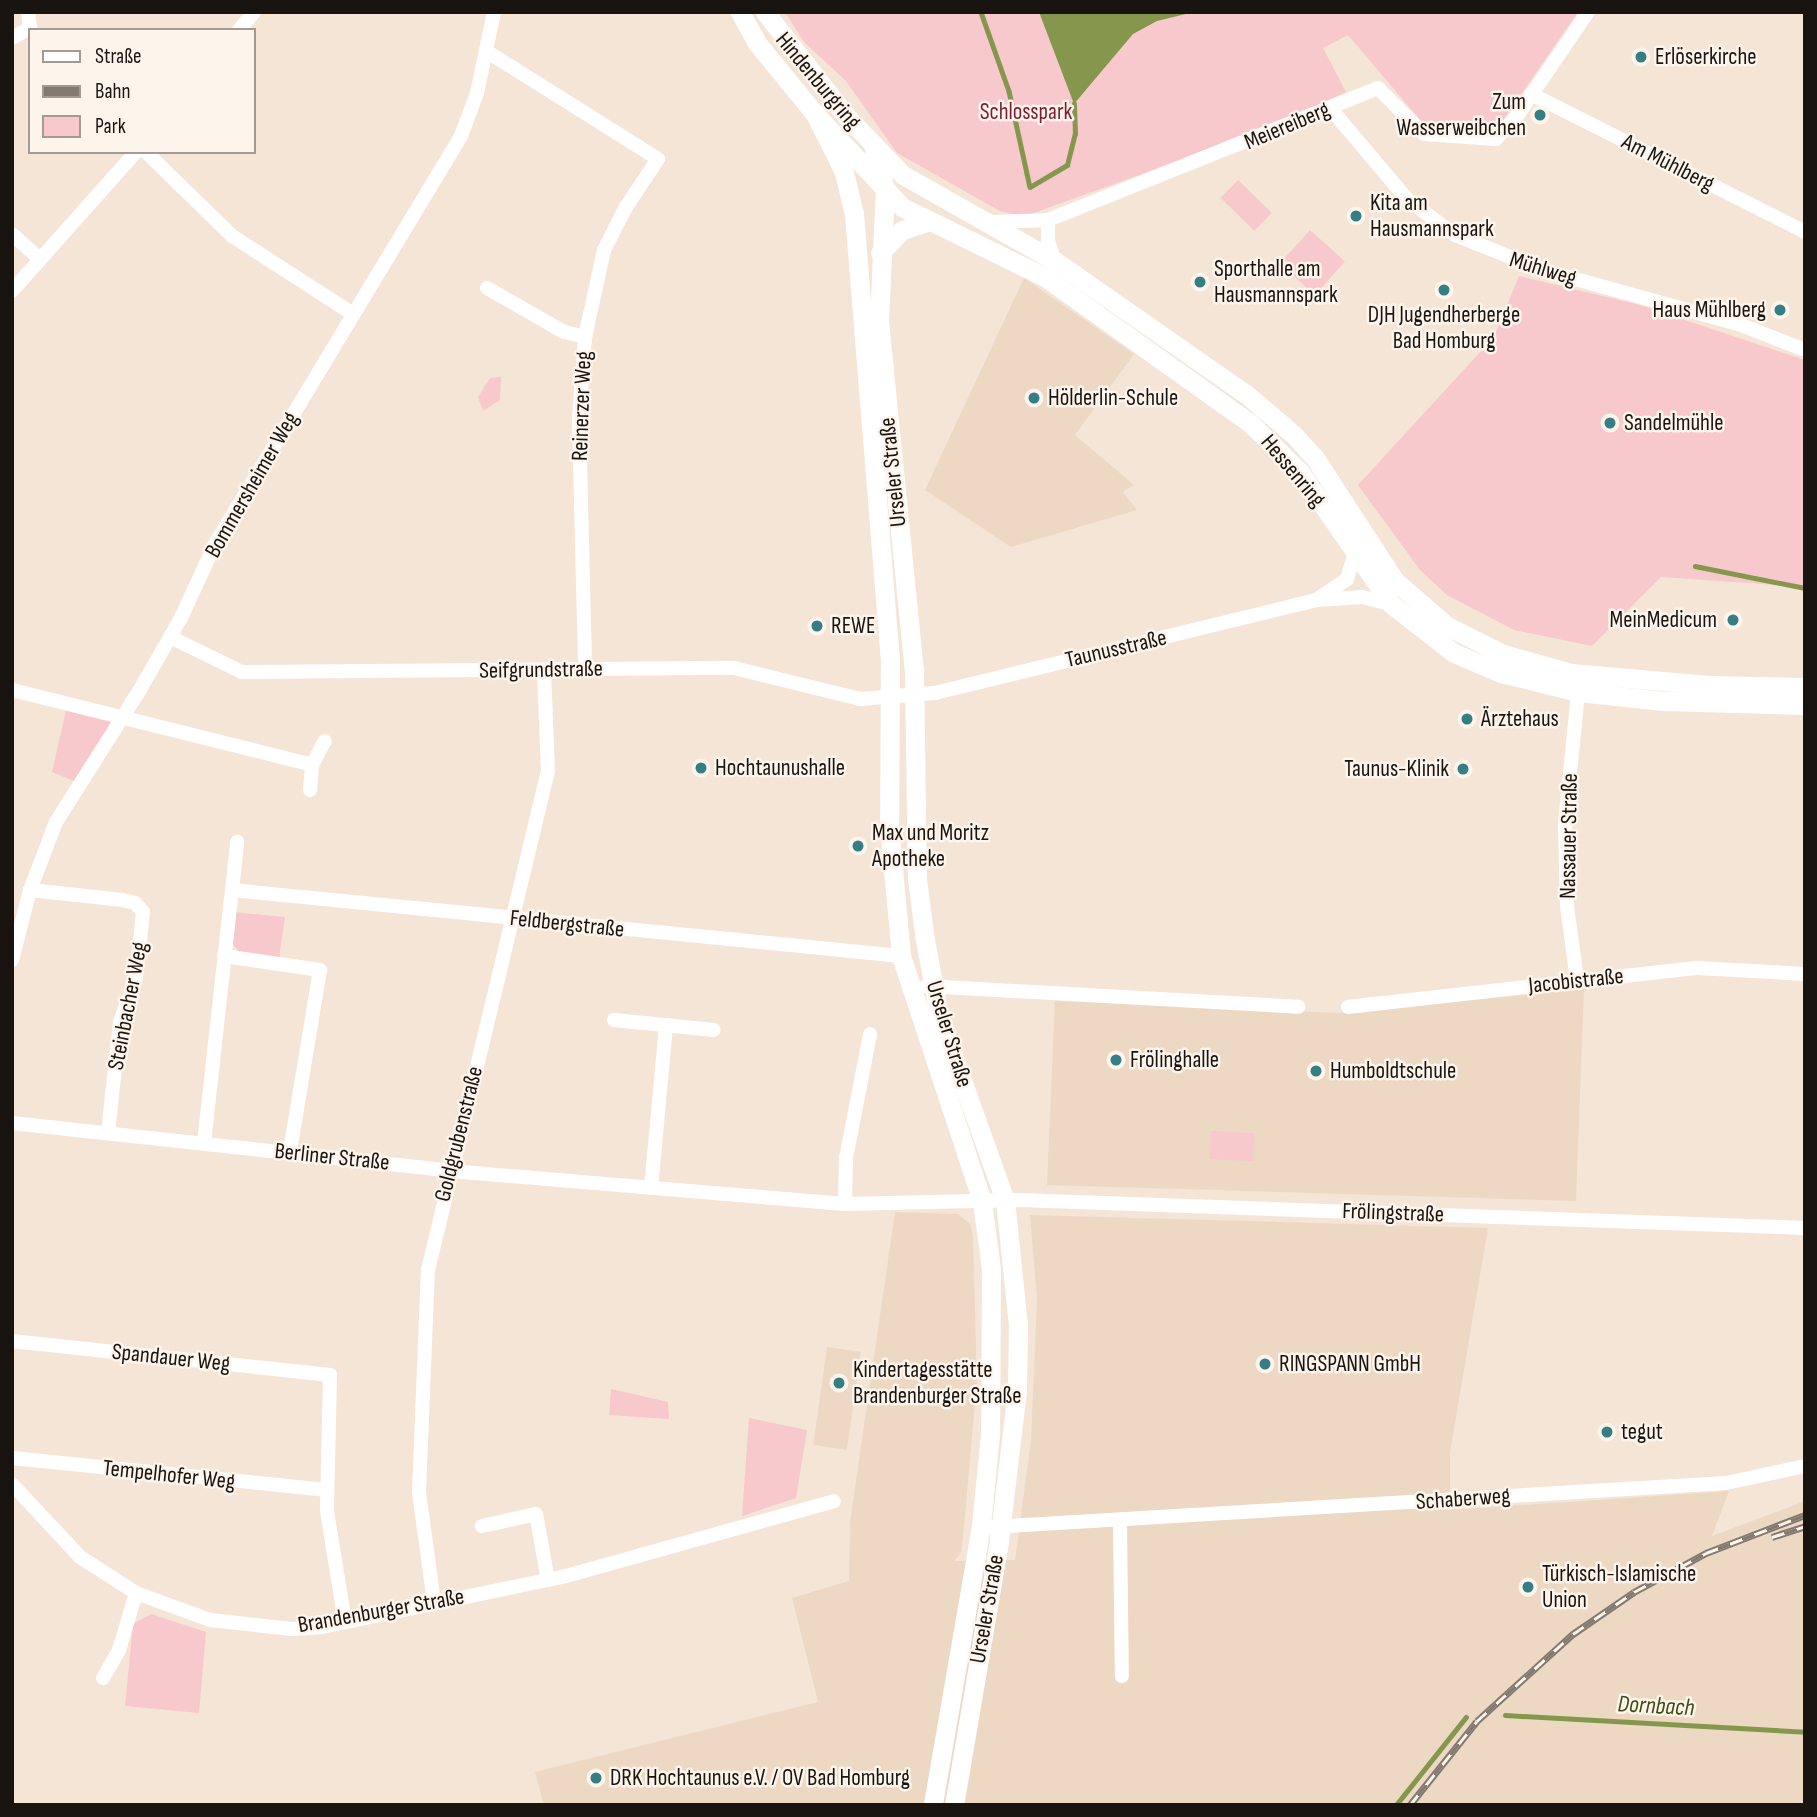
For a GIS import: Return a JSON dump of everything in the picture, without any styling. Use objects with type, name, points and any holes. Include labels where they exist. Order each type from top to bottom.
[{"type":"street","points":[[241,28],[254,12]]},
{"type":"street","name":"Bommersheimer Weg","points":[[12,960],[30,890],[56,822],[170,637],[215,544],[461,136],[486,51],[494,12]]},
{"type":"street","name":"Hindenburgring","points":[[740,12],[757,43],[815,114]]},
{"type":"street","name":"Hindenburgring","points":[[765,12],[874,149]]},
{"type":"street","points":[[1531,94],[1588,12]]},
{"type":"street","points":[[12,38],[28,29]]},
{"type":"street","name":"Reinerzer Weg","points":[[486,51],[658,159],[625,207],[604,250],[585,337],[579,419],[585,670]]},
{"type":"street","name":"Meiereiberg","points":[[992,222],[1048,220],[1378,88],[1424,134],[1492,140],[1510,126],[1531,94]]},
{"type":"street","name":"Am Mühlberg","points":[[1531,94],[1805,232]]},
{"type":"street","name":"Mühlweg","points":[[1330,108],[1407,200],[1455,235],[1543,270],[1741,324],[1805,350]]},
{"type":"street","name":"Hessenring","points":[[815,114],[909,213],[1045,277],[1250,423],[1300,472],[1354,556],[1391,604],[1454,653],[1501,673],[1578,692],[1664,701],[1805,705]]},
{"type":"street","name":"Urseler Straße","points":[[815,114],[850,189],[891,698],[889,826],[901,956],[982,1201],[990,1269],[992,1366],[981,1526],[933,1805]]},
{"type":"street","name":"Hessenring","points":[[874,149],[920,188],[992,222],[1055,261],[1246,394],[1294,435],[1315,458],[1395,581],[1447,626],[1503,654],[1571,673],[1708,685],[1805,687]]},
{"type":"street","name":"Urseler Straße","points":[[874,149],[885,189],[879,321],[915,696],[917,879],[932,986],[1005,1200],[1018,1326],[1017,1390],[1001,1527],[954,1805]]},
{"type":"street","points":[[12,291],[134,154]]},
{"type":"street","points":[[148,154],[232,236],[354,313]]},
{"type":"street","points":[[885,189],[920,188]]},
{"type":"street","name":"Urseler Straße","points":[[858,274],[866,205],[885,189]]},
{"type":"street","points":[[1048,220],[1048,241],[1055,261]]},
{"type":"street","points":[[880,253],[902,230],[929,221]]},
{"type":"street","points":[[12,234],[40,259]]},
{"type":"street","points":[[487,288],[564,332],[585,337]]},
{"type":"street","name":"Taunusstraße","points":[[1316,600],[1347,579],[1354,556]]},
{"type":"street","name":"Taunusstraße","points":[[915,696],[1316,600],[1362,597],[1391,604]]},
{"type":"street","name":"Seifgrundstraße","points":[[170,637],[242,672],[544,672],[734,668],[767,674],[841,697],[915,696]]},
{"type":"street","name":"Goldgrubenstraße","points":[[434,1602],[419,1517],[421,1376],[430,1255],[548,771],[544,672]]},
{"type":"street","points":[[12,690],[122,714],[312,765]]},
{"type":"street","name":"Nassauer Straße","points":[[1577,980],[1564,845],[1578,692]]},
{"type":"street","points":[[310,790],[312,765],[325,741]]},
{"type":"street","points":[[204,1143],[237,842]]},
{"type":"street","name":"Steinbacher Weg","points":[[30,890],[122,900],[135,903],[143,912],[136,978],[120,1022],[108,1133]]},
{"type":"street","name":"Feldbergstraße","points":[[232,890],[901,956]]},
{"type":"street","points":[[224,956],[320,970],[290,1152]]},
{"type":"street","name":"Jacobistraße","points":[[1348,1007],[1698,968],[1805,974]]},
{"type":"street","points":[[911,987],[1298,1007]]},
{"type":"street","points":[[614,1020],[714,1030]]},
{"type":"street","points":[[651,1188],[666,1025]]},
{"type":"street","points":[[845,1203],[846,1158],[870,1034]]},
{"type":"street","name":"Berliner Straße","points":[[12,1123],[451,1171],[651,1188],[845,1203],[982,1201]]},
{"type":"street","name":"Frölingstraße","points":[[982,1201],[1805,1228]]},
{"type":"street","name":"Spandauer Weg","points":[[12,1341],[330,1375],[327,1490]]},
{"type":"street","name":"Tempelhofer Weg","points":[[12,1458],[327,1490]]},
{"type":"street","name":"Schaberweg","points":[[981,1526],[1120,1522],[1747,1481],[1805,1466]]},
{"type":"street","name":"Brandenburger Straße","points":[[12,1484],[80,1557],[135,1593],[223,1623],[292,1629],[345,1622],[548,1580],[834,1501]]},
{"type":"street","points":[[327,1490],[345,1622]]},
{"type":"street","points":[[482,1526],[536,1514],[548,1580]]},
{"type":"street","points":[[1120,1522],[1122,1676]]},
{"type":"street","points":[[103,1678],[119,1650],[135,1593]]},
{"type":"shaded area","points":[[1039,12],[1194,12],[1157,21],[1133,34],[1074,104]]},
{"type":"shaded area","name":"Hölderlin-Schule","points":[[1024,278],[1134,354],[1075,435],[1134,485],[1123,492],[1137,510],[1011,547],[925,490]]},
{"type":"shaded area","name":"Humboldtschule","points":[[1584,989],[1576,1201],[1047,1185],[1055,1001],[1338,1013]]},
{"type":"shaded area","points":[[895,1212],[958,1214],[970,1224],[973,1236],[977,1382],[963,1538],[961,1553],[954,1561],[1015,1560],[1031,1440],[1037,1299],[1030,1215],[1488,1228],[1450,1453],[1450,1510],[1729,1491],[1712,1536],[1805,1501],[1805,1805],[544,1805],[535,1772],[818,1702],[792,1598],[849,1581],[850,1522]]},
{"type":"shaded area","name":"Kindertagesstätte Brandenburger Straße","points":[[827,1347],[861,1352],[847,1450],[813,1445]]},
{"type":"green space","name":"Schlosspark","points":[[785,12],[1578,12],[1495,132],[1427,128],[1348,35],[1323,48],[1346,92],[1260,131],[1023,217],[1000,211],[897,153],[846,81],[804,42]]},
{"type":"green space","points":[[1238,180],[1272,213],[1254,231],[1221,198]]},
{"type":"green space","points":[[1310,230],[1345,261],[1315,295],[1280,263]]},
{"type":"green space","name":"Sandelmühle","points":[[1519,276],[1640,305],[1805,360],[1805,587],[1661,577],[1592,646],[1514,630],[1447,595],[1420,570],[1358,485],[1494,337]]},
{"type":"green space","points":[[501,377],[500,400],[483,411],[478,397],[490,378]]},
{"type":"green space","points":[[68,702],[122,714],[81,784],[52,772]]},
{"type":"green space","points":[[234,912],[285,917],[279,958],[241,954],[231,942]]},
{"type":"green space","points":[[1211,1131],[1255,1133],[1253,1161],[1210,1159]]},
{"type":"green space","points":[[611,1389],[668,1402],[669,1419],[609,1415]]},
{"type":"green space","points":[[749,1418],[807,1430],[796,1498],[742,1516]]},
{"type":"green space","points":[[151,1614],[206,1632],[199,1713],[125,1706],[133,1624]]},
{"type":"waterway","points":[[981,12],[1009,91],[1030,187],[1067,165],[1075,134],[1074,104]]},
{"type":"waterway","points":[[1695,566],[1805,588]]},
{"type":"waterway","name":"Dornbach","points":[[1505,1715],[1805,1732]]},
{"type":"waterway","name":"Dornbach","points":[[1396,1805],[1466,1717]]},
{"type":"railway","points":[[1410,1805],[1477,1721],[1573,1634],[1634,1592],[1706,1553],[1805,1515]]},
{"type":"railway","points":[[1772,1537],[1805,1526]]},
{"type":"place","name":"Erlöserkirche","points":[[1641,57]]},
{"type":"place","name":"Zum Wasserweibchen","points":[[1540,115]]},
{"type":"place","name":"Kita am Hausmannspark","points":[[1356,216]]},
{"type":"place","name":"Sporthalle am Hausmannspark","points":[[1200,282]]},
{"type":"place","name":"DJH Jugendherberge Bad Homburg","points":[[1444,290]]},
{"type":"place","name":"Haus Mühlberg","points":[[1780,310]]},
{"type":"place","name":"Hölderlin-Schule","points":[[1034,398]]},
{"type":"place","name":"Sandelmühle","points":[[1610,423]]},
{"type":"place","name":"MeinMedicum","points":[[1733,620]]},
{"type":"place","name":"REWE","points":[[817,626]]},
{"type":"place","name":"Ärztehaus","points":[[1467,719]]},
{"type":"place","name":"Hochtaunushalle","points":[[701,768]]},
{"type":"place","name":"Taunus-Klinik","points":[[1463,769]]},
{"type":"place","name":"Max und Moritz Apotheke","points":[[858,846]]},
{"type":"place","name":"Frölinghalle","points":[[1116,1060]]},
{"type":"place","name":"Humboldtschule","points":[[1316,1071]]},
{"type":"place","name":"RINGSPANN GmbH","points":[[1265,1364]]},
{"type":"place","name":"Kindertagesstätte Brandenburger Straße","points":[[839,1383]]},
{"type":"place","name":"tegut","points":[[1607,1432]]},
{"type":"place","name":"Türkisch-Islamische Union","points":[[1528,1587]]},
{"type":"place","name":"DRK Hochtaunus e.V. / OV Bad Homburg","points":[[596,1778]]}]
